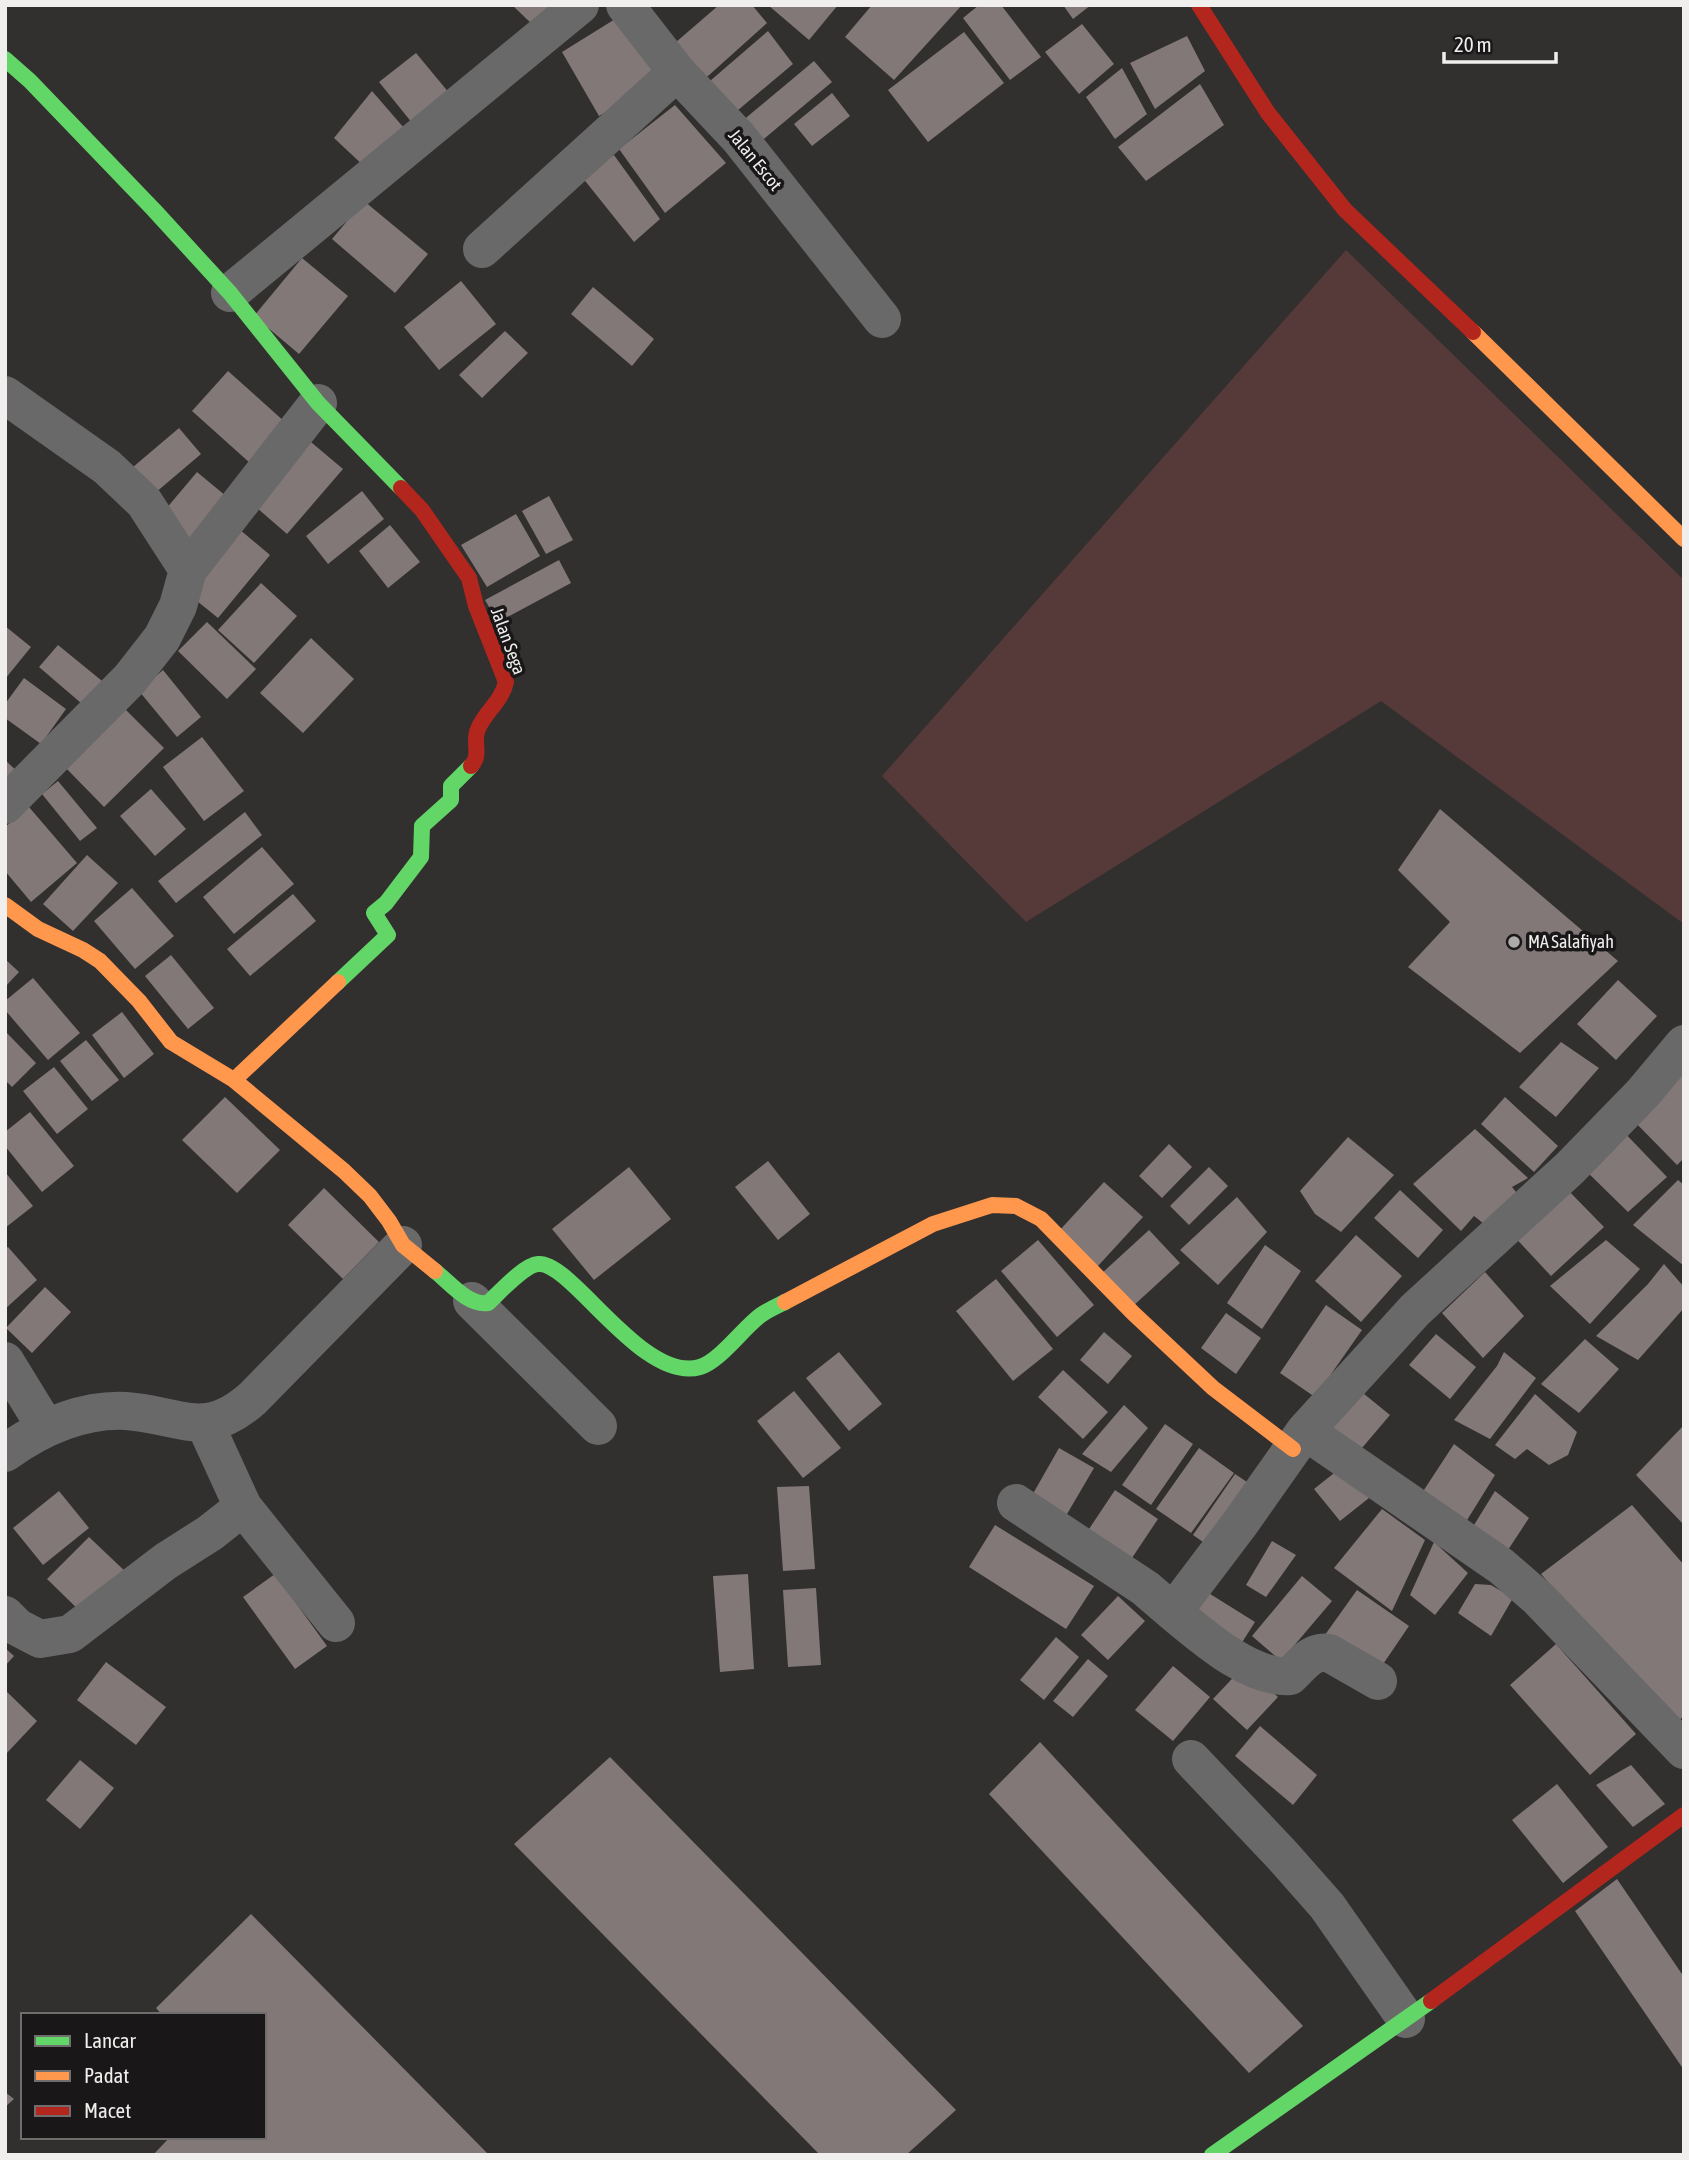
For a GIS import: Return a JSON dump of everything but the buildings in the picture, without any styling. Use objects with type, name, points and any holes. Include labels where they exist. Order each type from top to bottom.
[{"type":"street","points":[[230,293],[580,5]]},
{"type":"street","name":"Jalan Escot","points":[[625,5],[677,72],[738,138],[882,319]]},
{"type":"street","points":[[1199,5],[1268,113],[1345,210],[1684,539]]},
{"type":"street","points":[[5,59],[30,81],[155,210],[230,293],[318,403],[188,569],[178,606],[162,638],[131,679],[5,805]]},
{"type":"street","points":[[482,249],[677,72]]},
{"type":"street","points":[[5,395],[107,467],[144,502],[188,569]]},
{"type":"street","name":"Jalan Sega","points":[[234,1080],[388,935],[374,913],[386,903],[421,857],[422,826],[451,800],[451,786],[478,758],[475,736],[477,730],[504,691],[506,682],[476,606],[469,578],[422,510],[318,403]]},
{"type":"street","points":[[5,905],[38,929],[100,961],[130,991],[171,1042],[234,1080],[344,1171],[370,1196],[403,1245],[471,1301],[597,1426]]},
{"type":"street","points":[[1173,1612],[1299,1440],[1415,1310],[1570,1168],[1643,1093],[1684,1044]]},
{"type":"street","points":[[471,1301],[488,1303],[530,1266],[541,1262],[571,1284],[627,1338],[675,1369],[701,1367],[723,1351],[760,1316],[933,1224],[992,1205],[1016,1206],[1041,1219],[1133,1313],[1213,1388],[1501,1566],[1539,1599],[1684,1750]]},
{"type":"street","points":[[5,1453],[46,1428],[77,1417],[126,1411],[205,1424],[223,1420],[239,1411],[253,1398],[403,1245]]},
{"type":"street","points":[[5,1362],[46,1428]]},
{"type":"street","points":[[205,1424],[243,1507],[336,1623]]},
{"type":"street","points":[[1016,1503],[1145,1588],[1216,1648],[1261,1671],[1278,1677],[1290,1676],[1311,1655],[1320,1651],[1329,1653],[1378,1681]]},
{"type":"street","points":[[5,1615],[17,1626],[40,1639],[70,1634],[243,1507]]},
{"type":"street","points":[[1191,1759],[1327,1906],[1406,2019]]},
{"type":"street","points":[[1212,2155],[1406,2019],[1684,1815]]},
{"type":"shaded area","points":[[1346,250],[1684,580],[1684,924],[1381,701],[1026,922],[882,776]]},
{"type":"traffic: fast","points":[[5,59],[30,81],[154,210],[230,293],[318,403],[401,488]]},
{"type":"traffic: fast","points":[[338,982],[388,935],[374,913],[386,903],[421,857],[422,826],[451,800],[451,786],[471,766]]},
{"type":"traffic: fast","points":[[435,1271],[466,1297],[488,1303],[519,1274],[532,1266],[538,1264],[552,1268],[632,1341],[655,1358],[678,1367],[700,1367],[708,1364],[761,1315],[785,1302]]},
{"type":"traffic: fast","points":[[1212,2155],[1431,2001]]},
{"type":"traffic: slow","points":[[1473,332],[1684,539]]},
{"type":"traffic: slow","points":[[5,905],[38,929],[100,961],[139,1001],[171,1042],[234,1080],[344,1171],[370,1196],[403,1245],[435,1271]]},
{"type":"traffic: slow","points":[[234,1080],[338,982]]},
{"type":"traffic: slow","points":[[785,1302],[933,1224],[992,1205],[1016,1206],[1041,1219],[1133,1313],[1213,1388],[1293,1449]]},
{"type":"traffic: jam","points":[[1199,5],[1268,113],[1345,210],[1473,332]]},
{"type":"traffic: jam","points":[[401,488],[422,510],[469,578],[476,606],[506,682],[501,695],[478,729],[476,757],[471,766]]},
{"type":"traffic: jam","points":[[1431,2001],[1684,1815]]},
{"type":"place","name":"MA Salafiyah","points":[[1514,942]]}]
